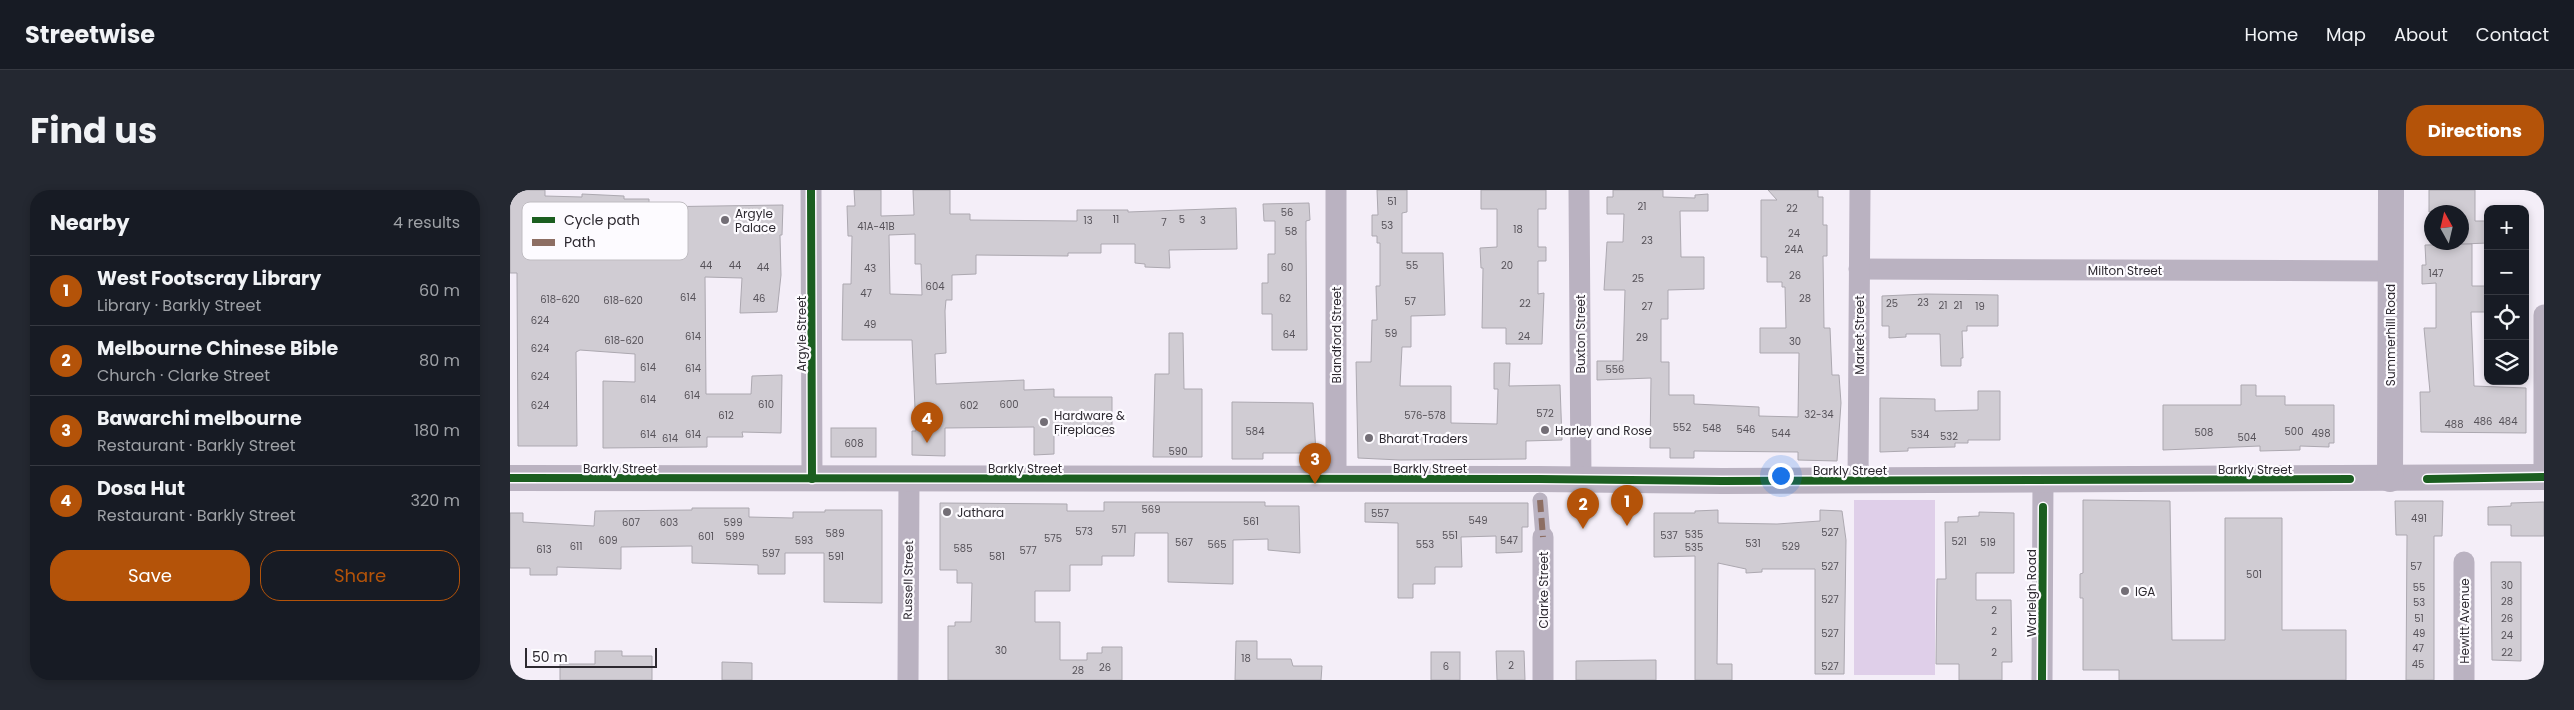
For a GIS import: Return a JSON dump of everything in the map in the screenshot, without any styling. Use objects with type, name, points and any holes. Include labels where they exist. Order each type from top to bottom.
[{"type":"street","name":"Argyle Street","points":[[811,190],[812,479]]},
{"type":"street","name":"Blandford Street","points":[[1336,190],[1336,479]]},
{"type":"street","name":"Buxton Street","points":[[1579,190],[1581,479]]},
{"type":"street","name":"Market Street","points":[[1858,481],[1860,190]]},
{"type":"street","name":"Summerhill Road","points":[[2390,190],[2390,479]]},
{"type":"street","name":"Milton Street","points":[[1859,269],[2390,271]]},
{"type":"street","points":[[2544,315],[2544,478]]},
{"type":"street","name":"Barkly Street","points":[[510,478],[1858,481],[2544,478]]},
{"type":"street","name":"Russell Street","points":[[908,680],[909,479]]},
{"type":"street","name":"Warleigh Road","points":[[2042,680],[2043,480]]},
{"type":"street","name":"Clarke Street","points":[[1540,500],[1543,536],[1543,680]]},
{"type":"street","name":"Hewitt Avenue","points":[[2464,562],[2464,680]]},
{"type":"shaded area","points":[[1854,500],[1935,500],[1935,675],[1854,675]]},
{"type":"building","points":[[510,190],[545,190],[545,196],[582,197],[582,194],[624,196],[624,199],[649,199],[649,202],[522,202],[522,260],[688,260],[688,206],[783,205],[782,235],[780,235],[781,275],[777,312],[740,313],[742,278],[705,277],[706,394],[751,394],[752,376],[782,375],[781,433],[742,432],[743,437],[707,437],[707,447],[603,448],[603,381],[635,382],[635,354],[580,350],[576,352],[577,446],[518,446],[517,273],[510,273]]},
{"type":"building","points":[[854,190],[881,190],[881,216],[914,215],[913,190],[950,190],[950,214],[970,214],[970,220],[1077,221],[1077,210],[1128,210],[1128,212],[1236,208],[1237,249],[1169,250],[1170,268],[1145,267],[1145,264],[1135,263],[1135,244],[1101,244],[1101,253],[1068,253],[1068,256],[976,255],[976,274],[952,275],[952,300],[946,300],[945,311],[946,353],[935,354],[936,384],[1024,380],[1024,390],[1054,389],[1054,397],[1112,397],[1112,436],[1054,435],[1054,454],[1034,455],[1034,427],[945,428],[945,456],[912,455],[912,431],[916,431],[912,340],[842,340],[843,284],[851,284],[852,236],[848,236],[847,206],[855,206]],"holes":[[[915,234],[915,264],[921,264],[922,295],[890,294],[889,235]]]},
{"type":"building","points":[[1377,190],[1407,190],[1407,212],[1402,213],[1402,253],[1443,253],[1445,315],[1411,316],[1411,347],[1402,347],[1400,386],[1451,386],[1451,423],[1497,424],[1498,389],[1494,389],[1494,363],[1510,363],[1509,386],[1560,385],[1562,440],[1526,441],[1526,459],[1400,460],[1358,458],[1356,362],[1371,362],[1372,320],[1377,320],[1376,286],[1380,286],[1380,243],[1377,243],[1377,236],[1372,236],[1372,215],[1378,215]]},
{"type":"building","points":[[1481,190],[1546,190],[1546,209],[1538,209],[1538,247],[1546,247],[1546,261],[1538,261],[1538,294],[1544,293],[1542,344],[1506,344],[1506,328],[1482,328],[1483,268],[1481,268],[1480,248],[1497,247],[1497,209],[1481,209]]},
{"type":"building","points":[[1613,190],[1663,190],[1663,197],[1695,198],[1695,195],[1708,194],[1708,211],[1680,211],[1681,257],[1704,257],[1704,289],[1668,290],[1668,319],[1661,319],[1661,362],[1669,362],[1669,395],[1694,395],[1694,404],[1759,407],[1759,416],[1798,417],[1799,353],[1760,353],[1760,328],[1786,328],[1785,287],[1782,287],[1782,282],[1767,282],[1767,257],[1761,257],[1761,200],[1777,200],[1768,190],[1818,190],[1818,197],[1823,197],[1823,225],[1827,225],[1827,256],[1823,256],[1824,328],[1830,328],[1832,375],[1839,375],[1841,403],[1837,461],[1798,460],[1798,452],[1694,451],[1694,458],[1670,458],[1670,448],[1650,448],[1651,378],[1597,380],[1597,361],[1623,361],[1625,290],[1604,290],[1607,242],[1623,242],[1624,214],[1607,214],[1607,197],[1613,197]]},
{"type":"building","points":[[2429,190],[2475,190],[2475,221],[2484,221],[2484,243],[2469,244],[2469,205],[2429,205]]},
{"type":"building","points":[[1309,203],[1310,220],[1306,221],[1307,350],[1272,350],[1272,314],[1262,314],[1262,283],[1268,283],[1268,254],[1275,254],[1275,221],[1264,221],[1263,204]]},
{"type":"building","points":[[2469,244],[2472,244],[2472,286],[2484,286],[2484,312],[2471,312],[2474,386],[2526,388],[2526,433],[2421,432],[2420,392],[2430,392],[2424,328],[2436,328],[2436,283],[2422,284],[2422,265],[2426,265],[2425,250],[2469,250]]},
{"type":"building","points":[[1926,294],[1998,295],[1998,326],[1967,326],[1967,331],[1962,331],[1963,358],[1961,358],[1961,366],[1941,366],[1940,334],[1906,334],[1906,337],[1889,338],[1889,326],[1882,326],[1882,296]]},
{"type":"building","points":[[1169,333],[1183,333],[1184,389],[1202,389],[1202,457],[1153,457],[1155,374],[1169,374]]},
{"type":"building","points":[[2241,385],[2256,385],[2256,396],[2285,396],[2285,405],[2334,405],[2334,443],[2329,443],[2329,447],[2300,446],[2300,450],[2260,451],[2260,446],[2163,450],[2163,405],[2241,405]]},
{"type":"building","points":[[1978,391],[2000,391],[2000,440],[1968,440],[1968,443],[1955,443],[1955,447],[1908,448],[1908,451],[1880,452],[1880,398],[1935,399],[1935,411],[1978,410]]},
{"type":"building","points":[[1232,402],[1313,403],[1316,453],[1263,453],[1263,459],[1232,459]]},
{"type":"building","points":[[831,428],[876,428],[876,457],[831,457]]},
{"type":"building","points":[[2083,500],[2170,501],[2172,640],[2225,640],[2225,518],[2282,518],[2282,630],[2346,630],[2346,680],[2119,680],[2119,670],[2083,670],[2083,598],[2080,598],[2080,574],[2083,573]]},
{"type":"building","points":[[2395,501],[2443,501],[2442,536],[2434,536],[2434,680],[2406,680],[2407,535],[2396,535]]},
{"type":"building","points":[[1104,502],[1265,502],[1265,506],[1299,506],[1300,553],[1268,550],[1268,539],[1233,540],[1233,584],[1168,582],[1168,533],[1135,533],[1134,556],[1102,556],[1102,565],[1070,565],[1070,591],[1035,591],[1035,622],[1060,622],[1060,660],[1087,660],[1087,653],[1102,653],[1102,647],[1122,647],[1122,680],[948,680],[948,626],[955,626],[955,622],[971,622],[972,583],[957,583],[957,570],[940,570],[940,503],[1067,504],[1067,511],[1104,511]]},
{"type":"building","points":[[2544,502],[2544,536],[2511,536],[2511,525],[2488,525],[2488,507],[2511,506],[2511,503]]},
{"type":"building","points":[[1365,503],[1528,503],[1528,527],[1522,527],[1522,552],[1496,553],[1496,536],[1461,537],[1462,567],[1435,567],[1435,584],[1413,584],[1413,598],[1398,598],[1398,523],[1365,522]]},
{"type":"building","points":[[692,508],[749,508],[749,517],[793,518],[793,512],[882,510],[882,603],[824,602],[824,553],[785,553],[785,574],[758,574],[758,565],[692,563],[692,546],[621,547],[621,569],[557,567],[557,575],[530,575],[530,568],[510,568],[510,513],[523,513],[523,522],[594,526],[595,511],[692,510]]},
{"type":"building","points":[[1718,510],[1718,523],[1777,524],[1820,521],[1820,510],[1842,511],[1846,540],[1844,674],[1815,674],[1815,569],[1762,569],[1762,572],[1746,573],[1746,569],[1718,563],[1717,664],[1732,664],[1732,680],[1695,680],[1695,556],[1654,557],[1654,513],[1695,513],[1695,511]]},
{"type":"building","points":[[1979,512],[2014,513],[2014,573],[1976,573],[1976,600],[2011,600],[2012,662],[2002,662],[2002,680],[1959,680],[1959,664],[1936,664],[1937,579],[1946,579],[1945,522],[1958,522],[1958,517],[1979,516]]},
{"type":"building","points":[[2491,562],[2521,562],[2521,661],[2492,660]]},
{"type":"building","points":[[1236,641],[1257,641],[1257,659],[1291,659],[1293,666],[1322,666],[1321,680],[1235,680]]},
{"type":"building","points":[[595,651],[622,651],[622,656],[652,656],[652,680],[560,680],[560,664],[595,664]]},
{"type":"building","points":[[1496,651],[1524,651],[1525,680],[1497,680]]},
{"type":"building","points":[[1431,652],[1460,652],[1460,680],[1431,680]]},
{"type":"building","points":[[1656,660],[1656,680],[1576,680],[1576,661]]},
{"type":"building","points":[[722,662],[752,663],[752,680],[722,680]]},
{"type":"marked path","points":[[1540,500],[1543,537]]},
{"type":"cycle path","points":[[811,190],[812,479]]},
{"type":"cycle path","points":[[2427,479],[2544,477]]},
{"type":"cycle path","points":[[510,478],[1539,479],[1722,481],[2350,479]]},
{"type":"cycle path","points":[[2042,680],[2043,507]]},
{"type":"place","name":"Argyle Palace","points":[[725,220]]},
{"type":"place","name":"Hardware & Fireplaces","points":[[1044,422]]},
{"type":"place","name":"Harley and Rose","points":[[1545,430]]},
{"type":"place","name":"Bharat Traders","points":[[1369,438]]},
{"type":"place","name":"Dosa Hut","points":[[927,443]]},
{"type":"place","name":"Bawarchi melbourne","points":[[1315,484]]},
{"type":"place","name":"Jathara","points":[[947,512]]},
{"type":"place","name":"West Footscray Library","points":[[1627,526]]},
{"type":"place","name":"Melbourne Chinese Bible","points":[[1583,529]]},
{"type":"place","name":"IGA","points":[[2125,591]]}]
